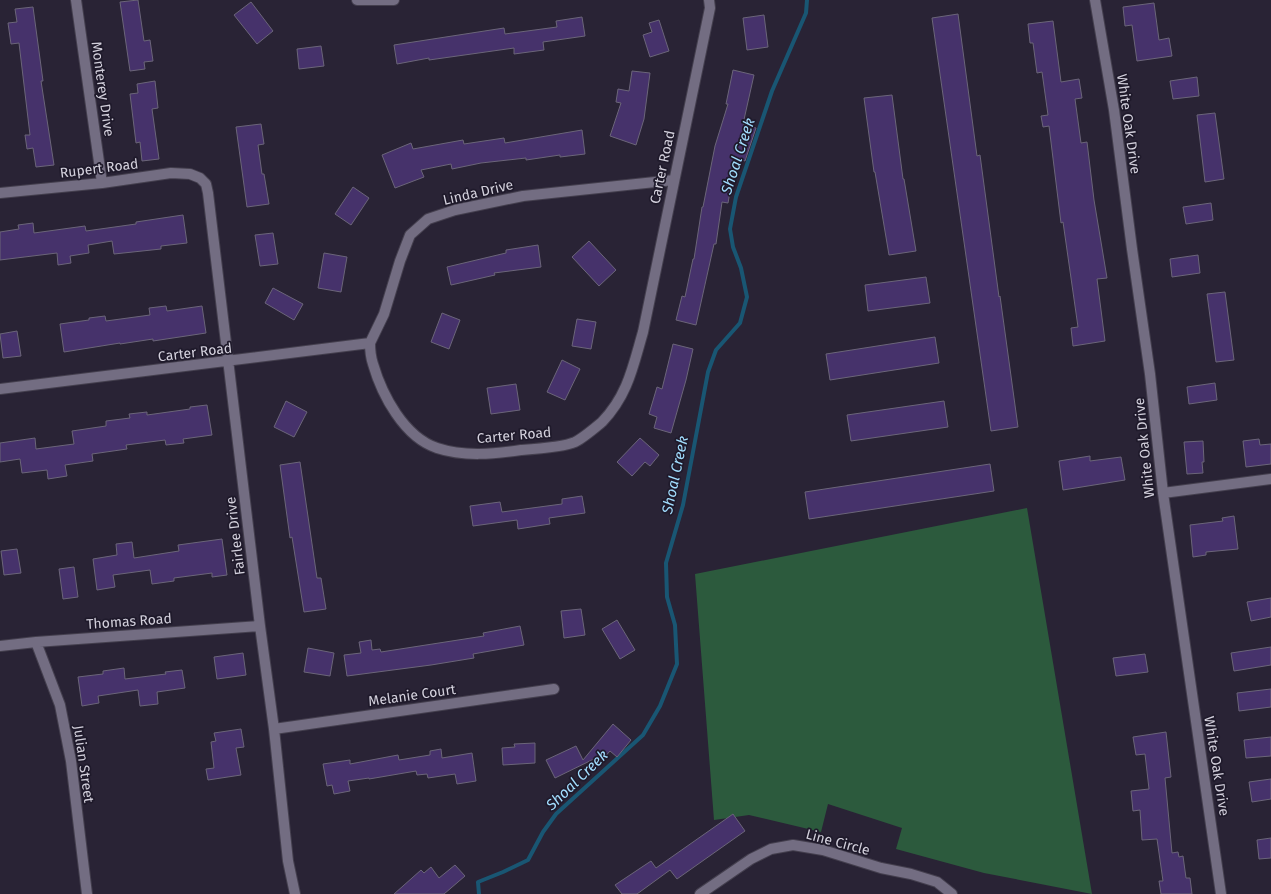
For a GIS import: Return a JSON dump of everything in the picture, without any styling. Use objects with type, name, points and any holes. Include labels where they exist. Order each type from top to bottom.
[{"type":"street","name":"Monterey Drive","points":[[76,0],[102,183]]},
{"type":"street","points":[[357,0],[394,0]]},
{"type":"street","name":"Carter Road","points":[[0,389],[229,362],[370,343],[372,363],[380,384],[396,416],[416,437],[437,448],[461,452],[492,454],[551,447],[575,442],[601,422],[616,406],[630,380],[643,332],[710,8],[709,0]]},
{"type":"street","name":"White Oak Drive","points":[[1095,0],[1115,118],[1150,374],[1163,493],[1221,894]]},
{"type":"street","name":"Rupert Road","points":[[0,193],[102,183],[171,173],[190,174],[200,178]]},
{"type":"street","name":"Fairlee Drive","points":[[200,178],[206,184],[208,194],[260,626],[274,729],[288,861],[295,894]]},
{"type":"street","name":"Linda Drive","points":[[370,343],[384,314],[400,260],[410,235],[428,219],[455,210],[523,196],[674,180]]},
{"type":"street","points":[[1163,493],[1271,479]]},
{"type":"street","name":"Thomas Road","points":[[0,646],[36,642],[260,626]]},
{"type":"street","name":"Julian Street","points":[[36,642],[62,712],[71,761],[87,894]]},
{"type":"street","name":"Melanie Court","points":[[274,729],[554,689]]},
{"type":"street","name":"Line Circle","points":[[700,894],[751,859],[770,849],[792,845],[823,850],[881,868],[911,874],[937,882],[952,894]]},
{"type":"green space","points":[[1027,508],[1092,894],[984,873],[896,849],[902,828],[828,804],[821,832],[749,815],[714,820],[695,574]]},
{"type":"building","points":[[138,0],[144,41],[150,40],[153,61],[144,62],[145,69],[130,71],[120,2]]},
{"type":"building","points":[[251,2],[273,31],[257,44],[234,15]]},
{"type":"building","points":[[1154,3],[1159,40],[1169,38],[1172,56],[1137,61],[1132,25],[1125,26],[1123,7]]},
{"type":"building","points":[[33,7],[43,81],[41,81],[54,165],[36,167],[33,148],[27,149],[25,135],[30,135],[19,43],[11,44],[8,23],[17,22],[15,9]]},
{"type":"building","points":[[958,14],[977,156],[980,155],[1018,427],[991,431],[932,18]]},
{"type":"building","points":[[764,15],[768,47],[747,50],[743,18]]},
{"type":"building","points":[[582,17],[585,36],[543,42],[544,50],[514,54],[514,48],[429,60],[429,58],[397,64],[394,45],[504,28],[505,34],[557,27],[556,21]]},
{"type":"building","points":[[659,20],[669,51],[650,57],[643,35],[652,32],[649,23]]},
{"type":"building","points":[[1053,21],[1061,82],[1079,79],[1082,98],[1075,99],[1081,143],[1087,142],[1094,200],[1107,278],[1097,279],[1105,341],[1073,346],[1071,328],[1078,327],[1063,222],[1061,223],[1049,126],[1043,127],[1041,116],[1048,115],[1042,72],[1037,73],[1033,43],[1030,43],[1028,24]]},
{"type":"building","points":[[321,46],[324,66],[299,69],[297,49]]},
{"type":"building","points":[[733,70],[754,75],[743,124],[756,128],[745,161],[736,158],[728,203],[722,202],[716,244],[714,244],[696,325],[676,320],[682,296],[685,297],[694,259],[702,207],[715,146],[728,104],[726,104]]},
{"type":"building","points":[[632,71],[650,73],[644,119],[636,145],[610,136],[621,103],[616,102],[618,89],[629,91]]},
{"type":"building","points":[[1197,77],[1199,96],[1173,99],[1170,81]]},
{"type":"building","points":[[155,81],[158,108],[152,109],[159,159],[142,161],[140,142],[136,143],[130,94],[138,93],[137,84]]},
{"type":"building","points":[[892,95],[903,179],[916,251],[889,255],[874,172],[864,98]]},
{"type":"building","points":[[1215,113],[1224,179],[1205,182],[1197,115]]},
{"type":"building","points":[[261,124],[264,144],[258,145],[262,174],[264,174],[269,204],[247,207],[236,127]]},
{"type":"building","points":[[582,130],[585,154],[481,163],[452,169],[451,164],[421,170],[424,177],[395,188],[382,155],[411,143],[413,149],[463,140],[464,144],[504,138],[505,143]]},
{"type":"building","points":[[353,187],[369,198],[351,225],[335,214]]},
{"type":"building","points":[[1211,203],[1213,220],[1186,224],[1183,207]]},
{"type":"building","points":[[183,215],[187,243],[161,246],[161,249],[114,254],[112,241],[88,245],[89,253],[70,256],[71,263],[58,265],[57,253],[0,260],[0,232],[19,229],[18,225],[33,223],[34,233],[85,226],[86,231],[136,224],[136,222]]},
{"type":"building","points":[[273,233],[278,264],[260,266],[255,235]]},
{"type":"building","points":[[589,241],[616,270],[599,286],[572,257]]},
{"type":"building","points":[[538,245],[541,267],[494,273],[495,275],[451,285],[447,267],[506,253],[506,250]]},
{"type":"building","points":[[324,253],[347,257],[341,292],[318,288]]},
{"type":"building","points":[[1198,255],[1200,273],[1172,277],[1170,259]]},
{"type":"building","points":[[926,277],[930,303],[868,311],[865,285]]},
{"type":"building","points":[[273,288],[303,304],[294,320],[265,303]]},
{"type":"building","points":[[1225,292],[1234,360],[1216,362],[1207,294]]},
{"type":"building","points":[[166,306],[167,311],[202,306],[206,333],[153,341],[153,339],[120,343],[64,352],[60,324],[105,316],[106,321],[150,315],[149,308]]},
{"type":"building","points":[[442,313],[460,320],[449,349],[431,342]]},
{"type":"building","points":[[577,319],[596,322],[591,349],[572,346]]},
{"type":"building","points":[[17,331],[21,356],[3,358],[0,334]]},
{"type":"building","points":[[935,337],[939,363],[830,380],[826,354]]},
{"type":"building","points":[[673,344],[693,349],[671,433],[654,428],[657,417],[649,414],[657,387],[662,389]]},
{"type":"building","points":[[562,360],[580,369],[565,400],[547,392]]},
{"type":"building","points":[[1215,383],[1217,400],[1189,404],[1187,387]]},
{"type":"building","points":[[516,384],[520,410],[491,414],[487,388]]},
{"type":"building","points":[[286,401],[307,412],[294,437],[274,427]]},
{"type":"building","points":[[944,401],[948,427],[851,441],[847,415]]},
{"type":"building","points":[[207,405],[212,435],[183,439],[184,443],[166,445],[165,440],[126,445],[127,449],[92,454],[93,461],[65,465],[67,476],[48,479],[47,470],[22,473],[20,459],[0,462],[0,443],[35,438],[36,449],[74,444],[72,431],[106,426],[106,421],[130,418],[129,414],[147,412],[147,415]]},
{"type":"building","points":[[640,438],[659,455],[650,466],[645,462],[632,476],[617,462]]},
{"type":"building","points":[[1259,439],[1260,445],[1271,444],[1271,464],[1246,467],[1243,441]]},
{"type":"building","points":[[1203,441],[1203,473],[1187,474],[1184,442]]},
{"type":"building","points":[[1090,456],[1090,461],[1121,457],[1125,480],[1063,490],[1059,461]]},
{"type":"building","points":[[300,462],[317,578],[321,578],[326,609],[304,612],[292,537],[290,538],[280,465]]},
{"type":"building","points":[[990,464],[994,491],[809,519],[805,492]]},
{"type":"building","points":[[582,496],[585,513],[549,518],[550,524],[518,529],[517,520],[473,526],[470,506],[500,502],[502,512],[562,504],[562,499]]},
{"type":"building","points":[[1234,516],[1238,549],[1206,552],[1206,555],[1193,557],[1190,525],[1223,521],[1222,518]]},
{"type":"building","points":[[222,539],[227,575],[212,577],[212,573],[174,578],[174,581],[152,584],[150,570],[113,575],[115,587],[97,590],[93,559],[117,555],[116,544],[132,542],[134,558],[179,551],[178,545]]},
{"type":"building","points":[[17,549],[21,573],[4,575],[1,551]]},
{"type":"building","points":[[74,567],[78,597],[63,599],[59,569]]},
{"type":"building","points":[[1271,598],[1271,617],[1251,621],[1247,602]]},
{"type":"building","points":[[581,609],[585,635],[564,638],[561,611]]},
{"type":"building","points":[[617,620],[635,650],[620,659],[602,629]]},
{"type":"building","points":[[520,626],[524,645],[473,654],[474,658],[347,676],[344,655],[361,653],[359,642],[371,640],[372,650],[380,649],[381,652],[484,636],[483,633]]},
{"type":"building","points":[[1271,647],[1271,665],[1234,671],[1231,653]]},
{"type":"building","points":[[308,648],[334,653],[330,676],[304,672]]},
{"type":"building","points":[[243,653],[246,675],[217,679],[214,657]]},
{"type":"building","points":[[1145,654],[1148,672],[1116,676],[1113,658]]},
{"type":"building","points":[[124,668],[125,679],[166,674],[165,672],[182,670],[185,688],[157,692],[158,704],[140,706],[138,690],[98,696],[99,703],[82,706],[78,677],[103,674],[103,671]]},
{"type":"building","points":[[1271,689],[1271,707],[1239,711],[1237,693]]},
{"type":"building","points":[[613,724],[631,740],[617,757],[610,751],[602,760],[598,757],[555,778],[546,760],[576,746],[583,760]]},
{"type":"building","points":[[241,729],[244,747],[236,748],[241,775],[208,780],[206,769],[214,768],[211,742],[216,741],[214,733]]},
{"type":"building","points":[[1166,732],[1171,777],[1165,778],[1172,853],[1178,852],[1179,857],[1183,856],[1186,878],[1190,878],[1192,894],[1161,894],[1159,881],[1163,881],[1157,839],[1142,840],[1140,810],[1133,811],[1131,791],[1149,789],[1145,754],[1136,755],[1133,737]]},
{"type":"building","points":[[1271,737],[1271,756],[1246,758],[1244,740]]},
{"type":"building","points":[[535,743],[535,763],[503,765],[502,748],[515,747],[514,744]]},
{"type":"building","points":[[441,749],[442,758],[472,753],[476,781],[457,784],[455,774],[428,778],[427,774],[417,775],[416,771],[348,781],[350,791],[334,794],[332,785],[327,786],[323,764],[350,760],[350,764],[398,755],[399,760],[430,755],[430,751]]},
{"type":"building","points":[[1271,779],[1271,799],[1252,802],[1249,782]]},
{"type":"building","points":[[733,814],[745,831],[677,879],[670,870],[637,894],[622,894],[615,885],[651,861],[656,868]]},
{"type":"building","points":[[1271,838],[1271,858],[1259,859],[1257,840]]},
{"type":"building","points":[[455,865],[465,876],[444,894],[394,894],[421,870],[424,873],[431,867],[439,878]]},
{"type":"waterway","name":"Shoal Creek","points":[[479,894],[478,882],[528,860],[543,832],[556,814],[643,735],[660,706],[677,664],[675,625],[667,597],[666,563],[683,505],[708,372],[716,350],[740,323],[747,297],[741,268],[733,247],[730,229],[736,197],[772,91],[806,13],[807,0]]}]
